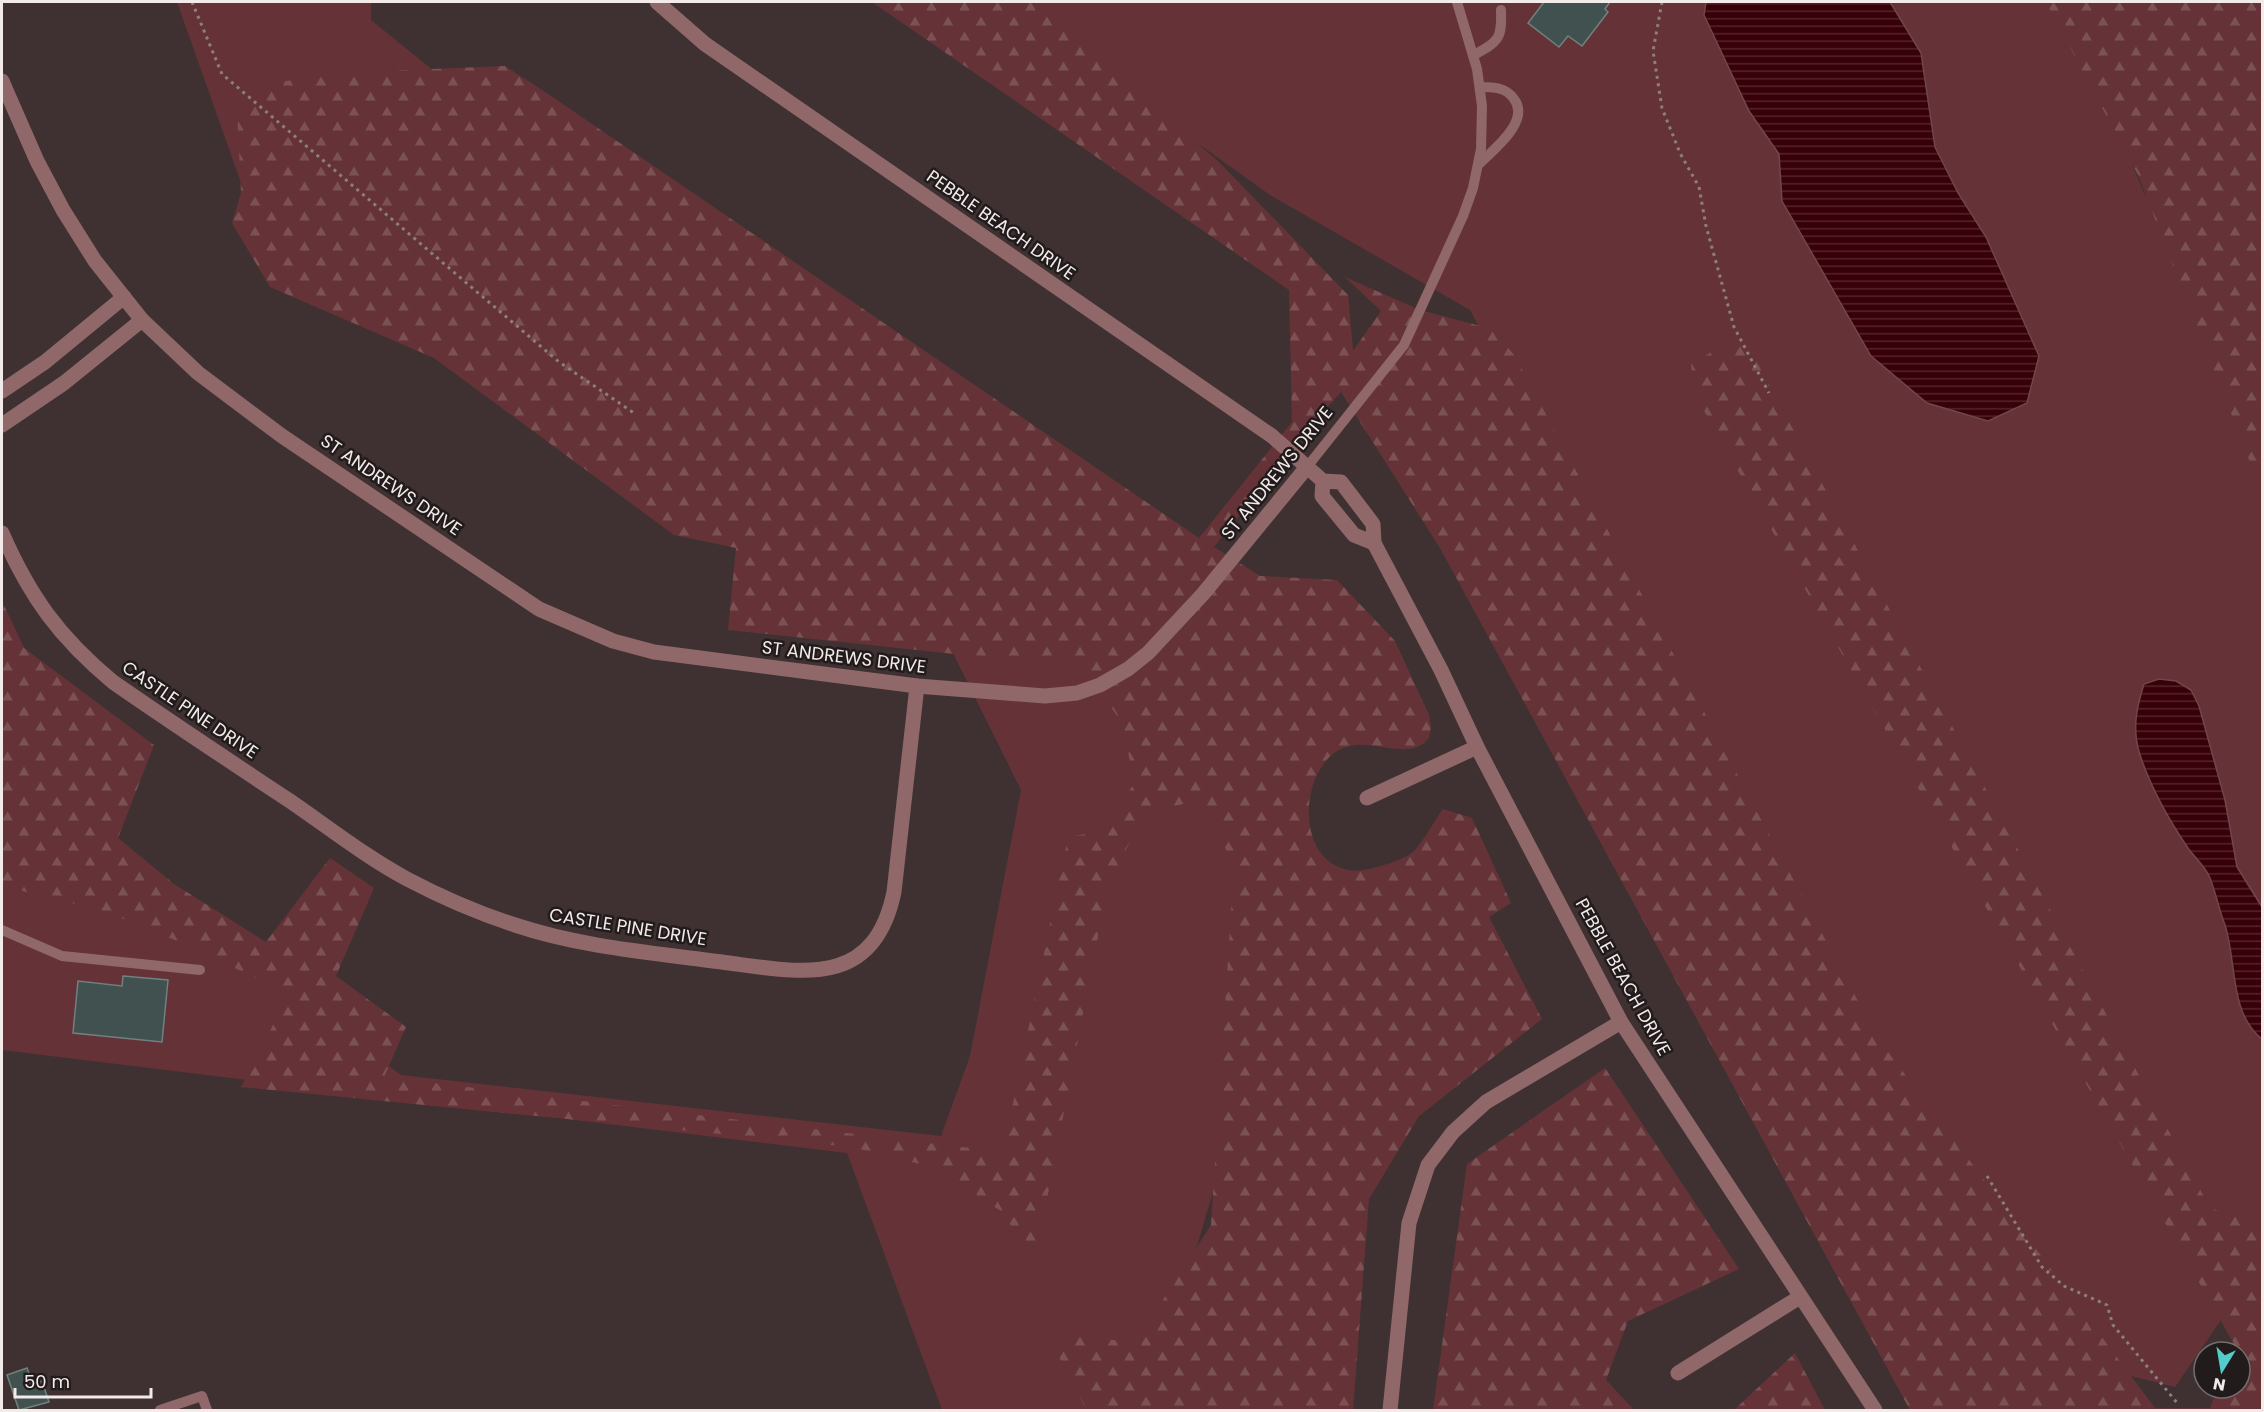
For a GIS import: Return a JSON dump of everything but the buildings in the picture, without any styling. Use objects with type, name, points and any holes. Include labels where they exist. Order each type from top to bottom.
[{"type":"street","name":"PEBBLE BEACH DRIVE","points":[[657,2],[705,44],[1272,436],[1323,481],[1341,482],[1372,524],[1374,543],[1477,747],[1622,1022],[1875,1410]]},
{"type":"street","name":"ST ANDREWS DRIVE","points":[[2,81],[37,161],[63,210],[95,261],[142,320],[198,373],[282,435],[540,609],[613,640],[654,652],[916,686],[1045,696],[1077,693],[1100,685],[1128,669],[1174,628],[1307,467]]},
{"type":"street","points":[[2,391],[45,362],[124,297]]},
{"type":"street","points":[[2,424],[64,383],[142,320]]},
{"type":"street","points":[[1323,481],[1322,496],[1354,535],[1374,543]]},
{"type":"street","name":"CASTLE PINE DRIVE","points":[[2,533],[17,569],[44,612],[73,646],[113,682],[406,878],[474,910],[515,925],[578,943],[783,970],[833,968],[851,962],[868,948],[882,929],[890,911],[916,686]]},
{"type":"street","points":[[1366,798],[1477,747]]},
{"type":"street","points":[[1390,1410],[1409,1223],[1413,1205],[1428,1165],[1453,1132],[1486,1102],[1622,1022]]},
{"type":"street","points":[[1678,1372],[1800,1297]]},
{"type":"lane","name":"ST ANDREWS DRIVE","points":[[1307,467],[1404,345],[1463,216],[1473,188],[1482,129],[1480,87],[1474,55],[1457,2]]},
{"type":"lane","points":[[1474,55],[1494,44],[1501,36],[1501,10]]},
{"type":"lane","points":[[1478,165],[1508,134],[1519,115],[1519,107],[1510,94],[1498,88],[1480,87]]},
{"type":"lane","points":[[2,930],[62,956],[200,970]]},
{"type":"lane","points":[[160,1410],[202,1396],[207,1410]]},
{"type":"path","points":[[192,2],[222,74],[559,362],[634,413]]},
{"type":"path","points":[[1662,2],[1653,51],[1662,108],[1680,153],[1699,186],[1706,226],[1734,327],[1769,393]]},
{"type":"path","points":[[1987,1176],[2042,1267],[2064,1286],[2107,1305],[2113,1325],[2178,1404]]},
{"type":"green space","points":[[177,2],[371,2],[371,20],[633,232],[1218,675],[1264,1021],[1196,1249],[1108,1400],[1113,1410],[942,1410],[847,1153],[2,1050],[2,883],[185,916],[401,1075],[941,1136],[970,1056],[1021,790],[941,629],[251,211]]},
{"type":"green space","points":[[872,2],[1030,2],[1217,160],[1348,295],[1353,351],[1381,311],[1345,277],[1420,310],[1492,329],[1515,356],[1877,1037],[2155,1408],[2210,1408],[2213,1400],[2252,1400],[2252,1340],[2232,1340],[1695,395],[1691,364],[1742,334],[2210,1208],[2262,1226],[2262,1410],[1910,1410],[1440,548],[1341,392],[1308,429],[1214,547],[1260,576],[1337,580],[1395,641],[1429,715],[1431,726],[1429,738],[1414,748],[1394,749],[1353,745],[1333,754],[1322,766],[1314,781],[1309,816],[1312,834],[1318,849],[1329,861],[1344,869],[1358,871],[1381,866],[1411,854],[1443,809],[1472,818],[1511,903],[1489,917],[1542,1019],[1419,1116],[1369,1199],[1353,1410],[1087,1410],[1047,1334],[1136,1342],[1211,1225],[1234,866],[1201,800],[1143,813],[1107,890],[1035,1261],[1001,1211],[936,1168],[852,1147],[241,1087],[289,994],[185,944],[104,911],[2,886],[2,601],[24,648],[154,745],[118,838],[174,884],[266,942],[330,858],[374,888],[336,976],[406,1027],[384,1077],[1003,1152],[1068,837],[1097,832],[1135,783],[1121,721],[1077,660],[964,655],[728,630],[736,548],[674,535],[434,358],[270,287],[232,223],[241,193],[237,108],[269,83],[360,72],[505,66],[1199,538],[1292,422],[1289,290]]},
{"type":"green space","points":[[1000,2],[2068,2],[2143,191],[2262,398],[2262,1301],[2221,1320],[2207,1340],[2192,1340],[2192,1362],[2175,1387],[2099,1368],[1864,1054],[1470,310],[1270,195]]},
{"type":"green space","points":[[2046,2],[2262,2],[2262,493],[2138,175]]},
{"type":"green space","points":[[1605,1068],[1739,1269],[1628,1321],[1606,1380],[1634,1410],[1433,1410],[1467,1164]]},
{"type":"green space","points":[[1795,1353],[1825,1410],[1734,1410]]},
{"type":"shaded area","points":[[1706,2],[1890,2],[1921,53],[1935,147],[1958,193],[1986,237],[2039,356],[2027,403],[1988,421],[1927,403],[1871,356],[1782,201],[1779,154],[1749,111],[1704,15]]},
{"type":"shaded area","points":[[2159,679],[2176,681],[2191,690],[2199,706],[2225,800],[2237,867],[2262,907],[2262,1039],[2251,1028],[2239,1001],[2229,939],[2210,878],[2167,815],[2149,780],[2140,755],[2136,737],[2139,702],[2144,684]]}]
